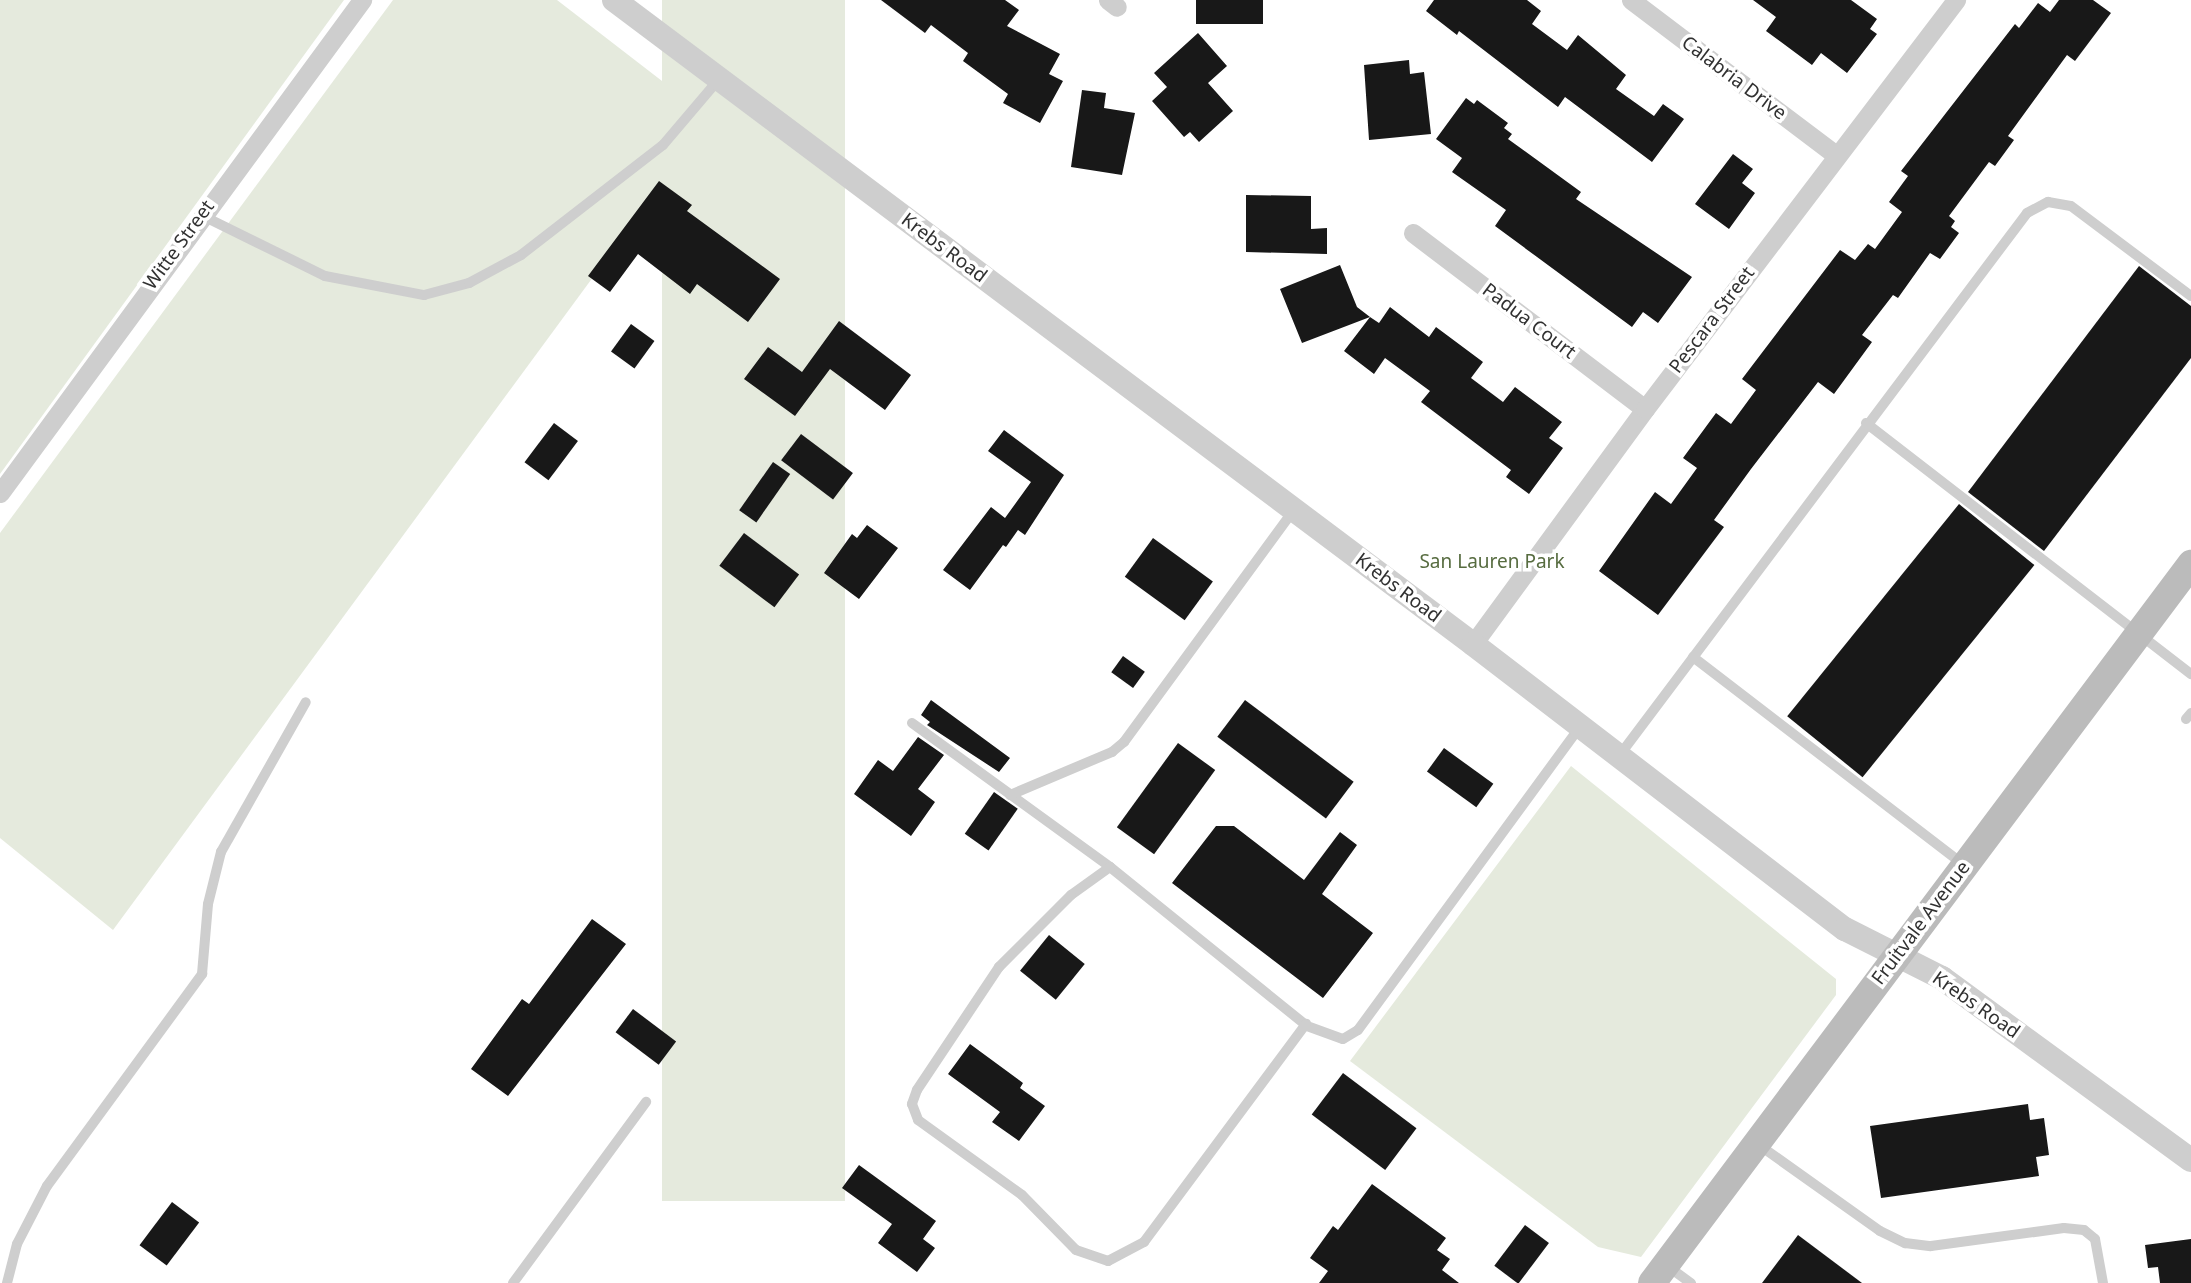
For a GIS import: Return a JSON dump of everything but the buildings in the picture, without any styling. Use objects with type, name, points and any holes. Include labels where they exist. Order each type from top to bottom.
[{"type":"main road","name":"Fruitvale Avenue","points":[[1659,1274],[2191,564]]},
{"type":"street","name":"Witte Street","points":[[0,493],[201,215],[362,0]]},
{"type":"street","name":"Krebs Road","points":[[614,0],[1473,644],[1845,929],[1942,978],[2191,1160]]},
{"type":"street","name":"Calabria Drive","points":[[1631,0],[1837,156]]},
{"type":"street","name":"Pescara Street","points":[[1473,644],[1645,409],[1956,0]]},
{"type":"street","name":"Padua Court","points":[[1413,233],[1645,409]]},
{"type":"lane","points":[[201,215],[325,276],[424,295],[469,282],[521,255],[663,145],[719,79]]},
{"type":"lane","points":[[1619,756],[1866,423],[2037,205],[2059,201],[2071,206],[2191,296]]},
{"type":"lane","points":[[1866,423],[2191,674]]},
{"type":"lane","points":[[1010,795],[1112,752],[1124,742],[1294,510]]},
{"type":"lane","points":[[1693,657],[1965,865]]},
{"type":"lane","points":[[7,1283],[17,1244],[47,1186],[202,974],[208,904],[220,852],[306,702]]},
{"type":"lane","points":[[912,723],[1110,867],[1306,1024],[1336,1038],[1358,1030],[1580,726]]},
{"type":"lane","points":[[1110,867],[1070,895],[999,967],[917,1090],[912,1104],[918,1120],[1022,1195],[1076,1250],[1108,1261],[1144,1242],[1306,1024]]},
{"type":"lane","points":[[513,1283],[646,1102]]},
{"type":"lane","points":[[1756,1143],[1880,1231],[1905,1243],[1931,1246],[2064,1228],[2084,1230],[2095,1239],[2103,1283]]},
{"type":"lane","points":[[1659,1274],[1691,1283]]},
{"type":"green space","points":[[0,0],[344,0],[0,474]]},
{"type":"green space","points":[[393,0],[557,0],[710,118],[113,930],[0,838],[0,533]]},
{"type":"green space","points":[[662,0],[845,0],[845,1201],[662,1201]]},
{"type":"green space","points":[[1571,766],[1836,979],[1836,995],[1641,1257],[1598,1247],[1350,1061]]},
{"type":"park label","name":"San Lauren Park","points":[[1492,562]]}]
